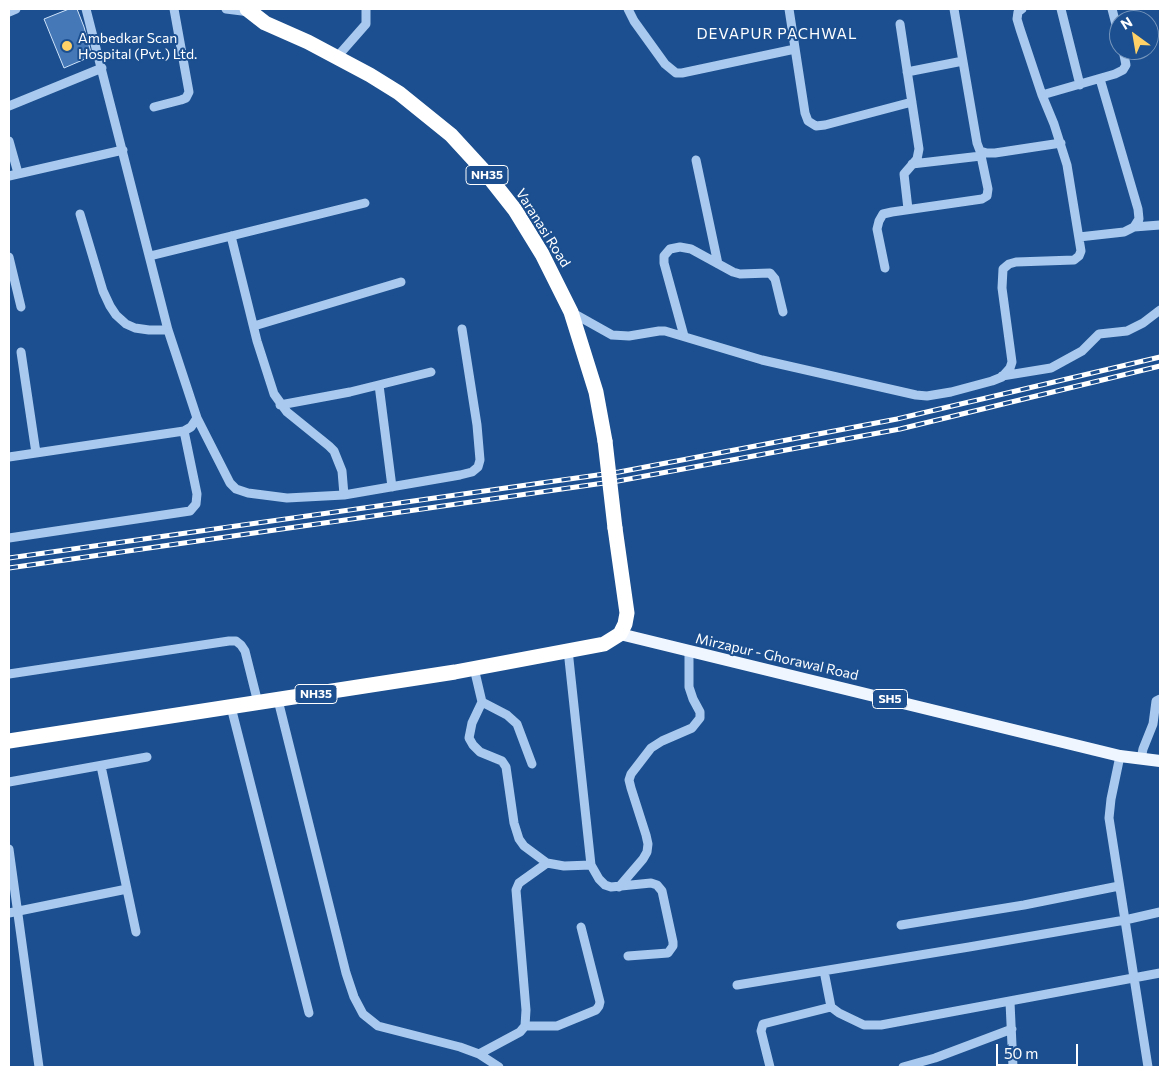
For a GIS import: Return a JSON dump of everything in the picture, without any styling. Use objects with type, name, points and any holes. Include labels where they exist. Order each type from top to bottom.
[{"type":"highway","name":"Varanasi Road","points":[[248,10],[265,24],[308,42],[400,93],[451,135],[485,172],[515,210],[542,254],[572,312],[596,392],[605,441],[624,588],[626,624],[620,634]]},
{"type":"highway","name":"NH35","points":[[9,741],[231,708],[474,668],[604,644],[620,634]]},
{"type":"main road","name":"Mirzapur - Ghorawal Road","points":[[620,634],[1120,756],[1160,761]]},
{"type":"street","points":[[9,12],[16,9]]},
{"type":"street","points":[[86,9],[168,330],[196,418],[230,483],[240,492],[287,498],[344,495],[472,472],[478,467],[480,460],[477,424],[462,329]]},
{"type":"street","points":[[154,107],[186,98],[189,92],[174,9]]},
{"type":"street","points":[[226,9],[248,10]]},
{"type":"street","points":[[337,57],[366,24],[366,9]]},
{"type":"street","points":[[628,9],[634,21],[665,64],[676,73],[795,49]]},
{"type":"street","points":[[789,9],[805,114],[808,121],[816,126],[825,125],[912,102]]},
{"type":"street","points":[[885,268],[877,228],[884,214],[982,199],[987,196],[988,189],[977,143],[954,9]]},
{"type":"street","points":[[1002,376],[1010,368],[1012,362],[1002,288],[1003,269],[1009,264],[1016,262],[1074,260],[1079,256],[1080,251],[1067,165],[1018,19],[1018,12],[1022,9]]},
{"type":"street","points":[[1061,9],[1080,85]]},
{"type":"street","points":[[900,24],[919,149],[917,159],[904,174],[908,210]]},
{"type":"street","points":[[1042,95],[1100,79],[1122,70],[1126,65],[1125,60]]},
{"type":"street","points":[[907,72],[963,61]]},
{"type":"street","points":[[9,106],[102,68]]},
{"type":"street","points":[[1100,79],[1138,209],[1139,219],[1134,227]]},
{"type":"street","points":[[9,141],[18,173]]},
{"type":"street","points":[[912,164],[1061,143]]},
{"type":"street","points":[[9,176],[123,150]]},
{"type":"street","points":[[696,160],[718,264]]},
{"type":"street","points":[[150,256],[365,203]]},
{"type":"street","points":[[80,214],[103,291],[116,315],[126,324],[135,328],[168,330]]},
{"type":"street","points":[[1078,238],[1124,232],[1134,227],[1160,225]]},
{"type":"street","points":[[232,236],[270,384],[280,405],[296,421],[322,439],[334,451],[342,471],[344,495]]},
{"type":"street","points":[[684,336],[664,263],[664,256],[670,249],[685,247],[740,274],[770,273],[776,280],[783,312]]},
{"type":"street","points":[[9,257],[21,307]]},
{"type":"street","points":[[254,326],[401,282]]},
{"type":"street","points":[[572,312],[612,335],[630,336],[660,331],[684,336],[762,360],[916,395],[928,396],[992,381],[1002,376],[1051,368],[1082,351],[1099,334],[1127,331],[1143,323],[1160,310]]},
{"type":"street","points":[[21,352],[36,453]]},
{"type":"street","points":[[280,405],[379,385],[431,372]]},
{"type":"street","points":[[379,385],[392,487]]},
{"type":"street","points":[[9,457],[184,431],[191,428],[196,418]]},
{"type":"street","points":[[9,538],[190,511],[196,504],[198,494],[184,431]]},
{"type":"street","points":[[9,674],[236,641],[245,651],[258,703]]},
{"type":"street","points":[[568,650],[591,865],[599,879],[606,885],[619,887],[651,883],[657,885],[662,891],[673,942],[673,946],[668,952],[628,956]]},
{"type":"street","points":[[619,887],[647,852],[646,835],[629,780],[631,774],[650,748],[692,728],[700,718],[700,712],[689,687],[689,652]]},
{"type":"street","points":[[474,668],[482,702],[472,723],[469,738],[480,752],[502,761],[506,767],[516,833],[524,846],[547,863],[564,866],[591,865]]},
{"type":"street","points":[[1141,759],[1153,724],[1156,702],[1160,699]]},
{"type":"street","points":[[278,700],[346,973],[354,997],[363,1014],[378,1026],[460,1047],[479,1054],[499,1067]]},
{"type":"street","points":[[482,702],[507,715],[517,724],[532,764]]},
{"type":"street","points":[[231,708],[309,1013]]},
{"type":"street","points":[[1120,756],[1109,818],[1148,1067]]},
{"type":"street","points":[[9,782],[147,757]]},
{"type":"street","points":[[101,766],[136,932]]},
{"type":"street","points":[[9,849],[13,912],[39,1067]]},
{"type":"street","points":[[479,1054],[520,1032],[525,1026],[526,1010],[516,890],[519,883],[547,863]]},
{"type":"street","points":[[901,925],[1024,905],[1119,886]]},
{"type":"street","points":[[13,912],[127,888]]},
{"type":"street","points":[[737,985],[1125,920],[1160,912]]},
{"type":"street","points":[[525,1026],[557,1026],[596,1010],[600,1002],[581,927]]},
{"type":"street","points":[[824,971],[831,1008]]},
{"type":"street","points":[[770,1067],[760,1031],[763,1024],[831,1008],[864,1025],[880,1025],[1160,973]]},
{"type":"street","points":[[1010,1002],[1014,1067]]},
{"type":"street","points":[[903,1067],[935,1058],[1012,1029]]},
{"type":"building","points":[[69,9],[77,9],[92,56],[64,68],[44,19]]},
{"type":"railway","points":[[9,558],[619,472],[897,419],[1160,357]]},
{"type":"railway","points":[[9,568],[618,481],[900,429],[1160,366]]},
{"type":"place","name":"Ambedkar Scan Hospital (Pvt.) Ltd.","points":[[67,46]]},
{"type":"district","name":"DEVAPUR PACHWAL","points":[[777,34]]}]
